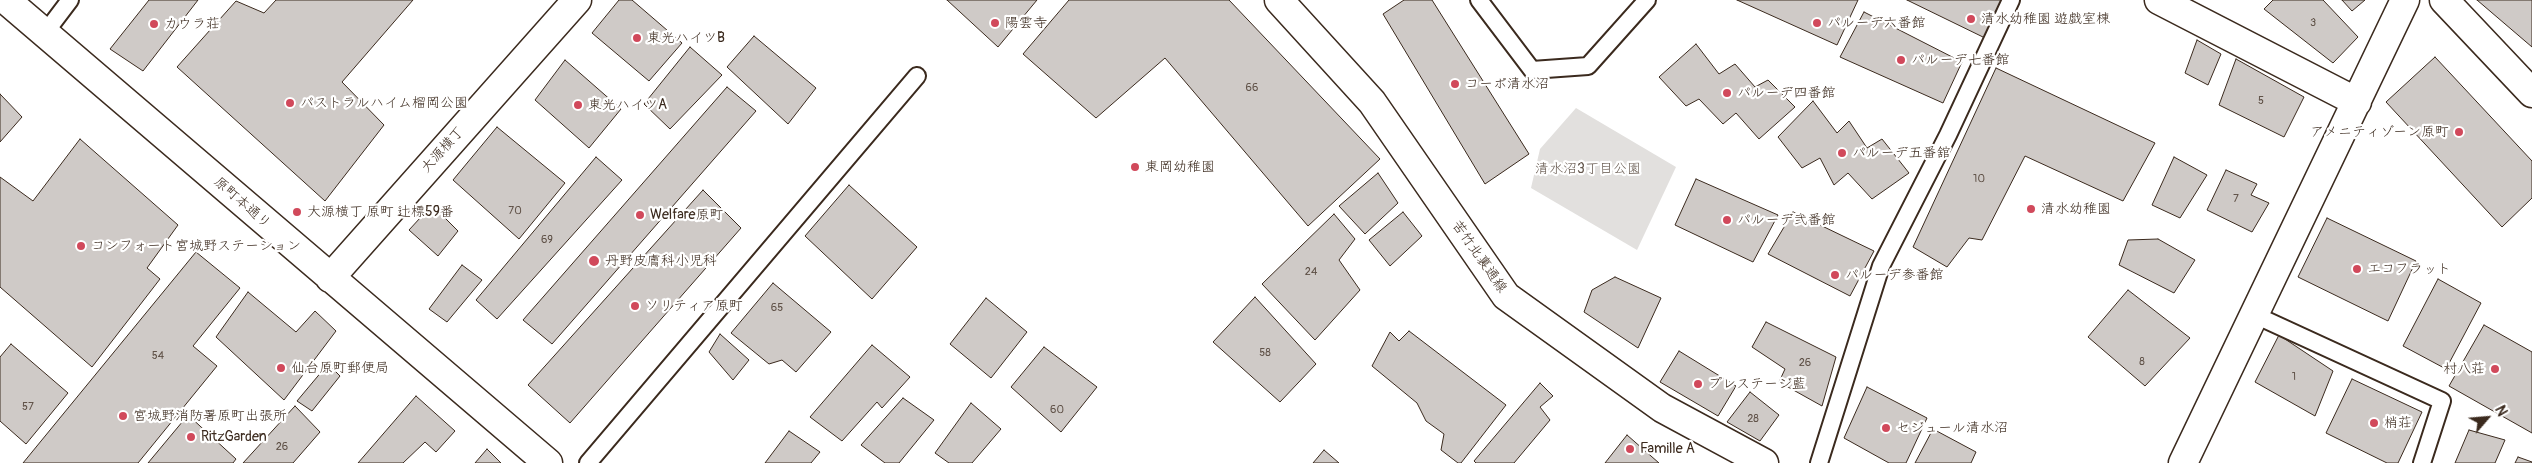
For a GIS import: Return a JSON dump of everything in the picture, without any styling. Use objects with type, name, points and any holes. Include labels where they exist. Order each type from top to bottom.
[{"type":"street","name":"原町本通り","points":[[6,0],[548,463]]},
{"type":"street","name":"大源横丁","points":[[330,278],[577,0]]},
{"type":"street","name":"苦竹北裏通線","points":[[1279,0],[1372,102],[1506,296],[1662,408],[1764,463]]},
{"type":"street","points":[[2159,0],[2357,102]]},
{"type":"street","points":[[2183,463],[2405,0]]},
{"type":"street","points":[[2444,0],[2532,92]]},
{"type":"lane","points":[[45,33],[70,0]]},
{"type":"lane","points":[[1479,0],[1532,70],[1588,66],[1648,0]]},
{"type":"lane","points":[[1819,463],[1881,266],[1948,135],[2011,0]]},
{"type":"lane","points":[[588,463],[917,76]]},
{"type":"lane","points":[[2255,314],[2442,401],[2422,463]]},
{"type":"green space","name":"清水沼3丁目公園","points":[[1576,108],[1676,167],[1637,250],[1531,188],[1540,149]]},
{"type":"building","name":"カウラ荘","points":[[149,0],[198,0],[143,71],[110,49]]},
{"type":"building","name":"パストラルハイム榴岡公園","points":[[276,0],[413,0],[342,82],[384,125],[325,201],[177,67],[236,1],[264,13]]},
{"type":"building","name":"東光ハイツB","points":[[619,0],[632,0],[682,43],[649,81],[592,33]]},
{"type":"building","name":"陽雲寺","points":[[947,0],[1037,0],[998,47]]},
{"type":"building","points":[[1069,0],[1229,0],[1380,159],[1308,226],[1165,58],[1096,118],[1023,54]]},
{"type":"building","name":"コーポ清水沼","points":[[1404,0],[1432,0],[1529,154],[1485,184],[1383,14]]},
{"type":"building","name":"パルーデ六番館","points":[[1737,0],[1858,0],[1837,45]]},
{"type":"building","name":"清水幼稚園 遊戯室棟","points":[[1907,0],[2004,0],[1985,38]]},
{"type":"building","points":[[2273,0],[2323,0],[2358,37],[2333,63],[2264,9]]},
{"type":"building","points":[[2342,0],[2365,0],[2352,11]]},
{"type":"building","points":[[2477,0],[2532,0],[2532,47]]},
{"type":"building","name":"パルーデ七番館","points":[[1864,12],[1962,62],[1943,103],[1840,57]]},
{"type":"building","points":[[754,36],[816,88],[788,124],[727,67]]},
{"type":"building","points":[[2197,40],[2221,54],[2208,85],[2185,73]]},
{"type":"building","name":"パルーデ四番館","points":[[1696,44],[1719,74],[1735,64],[1755,87],[1768,80],[1795,107],[1759,139],[1736,113],[1723,124],[1699,99],[1686,106],[1659,77]]},
{"type":"building","points":[[690,47],[722,75],[670,129],[644,104]]},
{"type":"building","name":"アメニティゾーン原町","points":[[2435,57],[2532,161],[2532,198],[2502,227],[2386,102]]},
{"type":"building","points":[[2236,59],[2304,97],[2284,137],[2219,105]]},
{"type":"building","name":"東光ハイツA","points":[[565,60],[621,109],[589,148],[535,100]]},
{"type":"building","points":[[1996,68],[2155,143],[2123,201],[2025,156],[1982,240],[1969,238],[1947,267],[1913,247]]},
{"type":"building","name":"Welfare原町","points":[[727,87],[756,111],[552,344],[523,320]]},
{"type":"building","points":[[0,94],[22,117],[0,142]]},
{"type":"building","name":"パルーデ五番舘","points":[[1813,101],[1837,133],[1849,121],[1867,148],[1882,139],[1909,173],[1872,199],[1848,173],[1834,185],[1820,158],[1802,168],[1778,137]]},
{"type":"building","points":[[497,127],[565,183],[519,239],[453,180]]},
{"type":"building","name":"コンフォート宮城野ステーション","points":[[80,139],[178,225],[147,268],[160,279],[92,367],[0,287],[0,177],[33,201]]},
{"type":"building","points":[[596,157],[622,180],[497,319],[476,300]]},
{"type":"building","points":[[2174,157],[2207,175],[2180,218],[2152,205]]},
{"type":"building","points":[[2226,170],[2257,184],[2251,195],[2269,203],[2252,232],[2207,210]]},
{"type":"building","points":[[1378,173],[1398,203],[1365,234],[1339,206]]},
{"type":"building","name":"パルーデ弐番館","points":[[1696,179],[1778,215],[1753,262],[1675,225]]},
{"type":"building","points":[[849,185],[917,247],[872,299],[805,236]]},
{"type":"building","name":"ソリティア原町","points":[[703,190],[741,228],[570,423],[528,385]]},
{"type":"building","points":[[432,205],[458,231],[438,256],[409,230]]},
{"type":"building","points":[[1403,212],[1422,236],[1390,266],[1369,240]]},
{"type":"building","name":"パルーデ参番館","points":[[1793,212],[1874,251],[1850,296],[1768,254]]},
{"type":"building","points":[[1334,214],[1355,239],[1339,260],[1360,290],[1315,340],[1262,284]]},
{"type":"building","name":"エコフラット","points":[[2327,218],[2416,261],[2388,321],[2298,277]]},
{"type":"building","points":[[2158,239],[2195,260],[2174,293],[2119,265],[2128,240]]},
{"type":"building","points":[[196,252],[240,288],[193,346],[217,366],[138,463],[23,463]]},
{"type":"building","points":[[462,265],[482,280],[447,322],[429,309]]},
{"type":"building","points":[[1615,277],[1661,298],[1638,348],[1584,312],[1592,290]]},
{"type":"building","points":[[2438,279],[2481,303],[2446,369],[2403,346]]},
{"type":"building","points":[[773,283],[831,332],[796,372],[782,360],[769,364],[731,333]]},
{"type":"building","points":[[2128,290],[2190,338],[2145,386],[2088,337]]},
{"type":"building","points":[[248,292],[296,332],[315,311],[336,331],[284,400],[216,337]]},
{"type":"building","points":[[1255,297],[1316,364],[1280,402],[1213,342]]},
{"type":"building","points":[[986,298],[1027,332],[991,378],[950,344]]},
{"type":"building","points":[[1766,322],[1836,357],[1822,406],[1779,382],[1785,369],[1752,347]]},
{"type":"building","name":"村八荘","points":[[2484,325],[2532,352],[2532,433],[2449,386]]},
{"type":"building","points":[[1409,331],[1506,405],[1461,463],[1458,463],[1441,450],[1444,434],[1426,421],[1417,403],[1372,366],[1390,332],[1399,341]]},
{"type":"building","points":[[720,334],[749,360],[733,380],[709,352]]},
{"type":"building","points":[[2279,335],[2333,371],[2315,416],[2255,382]]},
{"type":"building","points":[[11,344],[68,393],[26,444],[0,421],[0,357]]},
{"type":"building","points":[[872,345],[910,377],[882,408],[877,402],[842,441],[810,417]]},
{"type":"building","points":[[1044,347],[1097,387],[1061,432],[1011,387]]},
{"type":"building","name":"プレステージ藍","points":[[1679,351],[1736,386],[1718,416],[1660,382]]},
{"type":"building","points":[[328,364],[340,376],[312,411],[297,401]]},
{"type":"building","name":"梢荘","points":[[2352,379],[2422,412],[2398,463],[2387,463],[2326,433]]},
{"type":"building","points":[[1540,383],[1553,396],[1540,407],[1550,420],[1514,463],[1476,463],[1474,461]]},
{"type":"building","name":"セジュール清水沼","points":[[1867,387],[1927,418],[1906,463],[1889,463],[1844,438]]},
{"type":"building","points":[[1750,392],[1779,415],[1760,441],[1727,422]]},
{"type":"building","points":[[416,396],[455,431],[436,452],[425,442],[403,463],[358,463]]},
{"type":"building","points":[[903,398],[934,420],[899,463],[885,463],[861,445]]},
{"type":"building","points":[[971,403],[1001,429],[972,463],[949,463],[935,453]]},
{"type":"building","points":[[295,406],[320,432],[293,463],[243,463]]},
{"type":"building","name":"RitzGarden","points":[[188,415],[236,459],[233,463],[148,463]]},
{"type":"building","points":[[1933,429],[1976,452],[1971,463],[1915,463]]},
{"type":"building","points":[[2469,430],[2505,440],[2495,463],[2455,463]]},
{"type":"building","points":[[789,431],[820,452],[811,463],[765,463]]},
{"type":"building","name":"Famille A","points":[[1627,435],[1659,463],[1605,463]]},
{"type":"building","points":[[487,449],[501,463],[475,463]]},
{"type":"building","points":[[1324,450],[1339,463],[1313,463]]},
{"type":"building","points":[[2518,457],[2532,462],[2532,463],[2515,463]]},
{"type":"place","name":"清水幼稚園 遊戯室棟","points":[[1971,19]]},
{"type":"place","name":"陽雲寺","points":[[995,23]]},
{"type":"place","name":"パルーデ六番館","points":[[1817,23]]},
{"type":"place","name":"カウラ荘","points":[[154,24]]},
{"type":"place","name":"東光ハイツB","points":[[637,38]]},
{"type":"place","name":"パルーデ七番館","points":[[1901,60]]},
{"type":"place","name":"コーポ清水沼","points":[[1455,84]]},
{"type":"place","name":"パルーデ四番館","points":[[1727,93]]},
{"type":"place","name":"パストラルハイム榴岡公園","points":[[290,103]]},
{"type":"place","name":"東光ハイツA","points":[[578,105]]},
{"type":"place","name":"アメニティゾーン原町","points":[[2459,132]]},
{"type":"place","name":"パルーデ五番舘","points":[[1842,153]]},
{"type":"place","name":"東岡幼稚園","points":[[1135,167]]},
{"type":"place","name":"清水幼稚園","points":[[2031,209]]},
{"type":"place","name":"大源横丁 原町 辻標59番","points":[[297,212]]},
{"type":"place","name":"Welfare原町","points":[[640,215]]},
{"type":"place","name":"パルーデ弐番館","points":[[1727,220]]},
{"type":"place","name":"コンフォート宮城野ステーション","points":[[81,246]]},
{"type":"place","name":"丹野皮膚科小児科","points":[[594,261]]},
{"type":"place","name":"エコフラット","points":[[2357,269]]},
{"type":"place","name":"パルーデ参番館","points":[[1835,275]]},
{"type":"place","name":"ソリティア原町","points":[[635,306]]},
{"type":"place","name":"仙台原町郵便局","points":[[281,368]]},
{"type":"place","name":"村八荘","points":[[2495,369]]},
{"type":"place","name":"プレステージ藍","points":[[1698,384]]},
{"type":"place","name":"宮城野消防署原町出張所","points":[[123,416]]},
{"type":"place","name":"梢荘","points":[[2374,423]]},
{"type":"place","name":"セジュール清水沼","points":[[1886,428]]},
{"type":"place","name":"RitzGarden","points":[[191,437]]},
{"type":"place","name":"Famille A","points":[[1630,449]]}]
